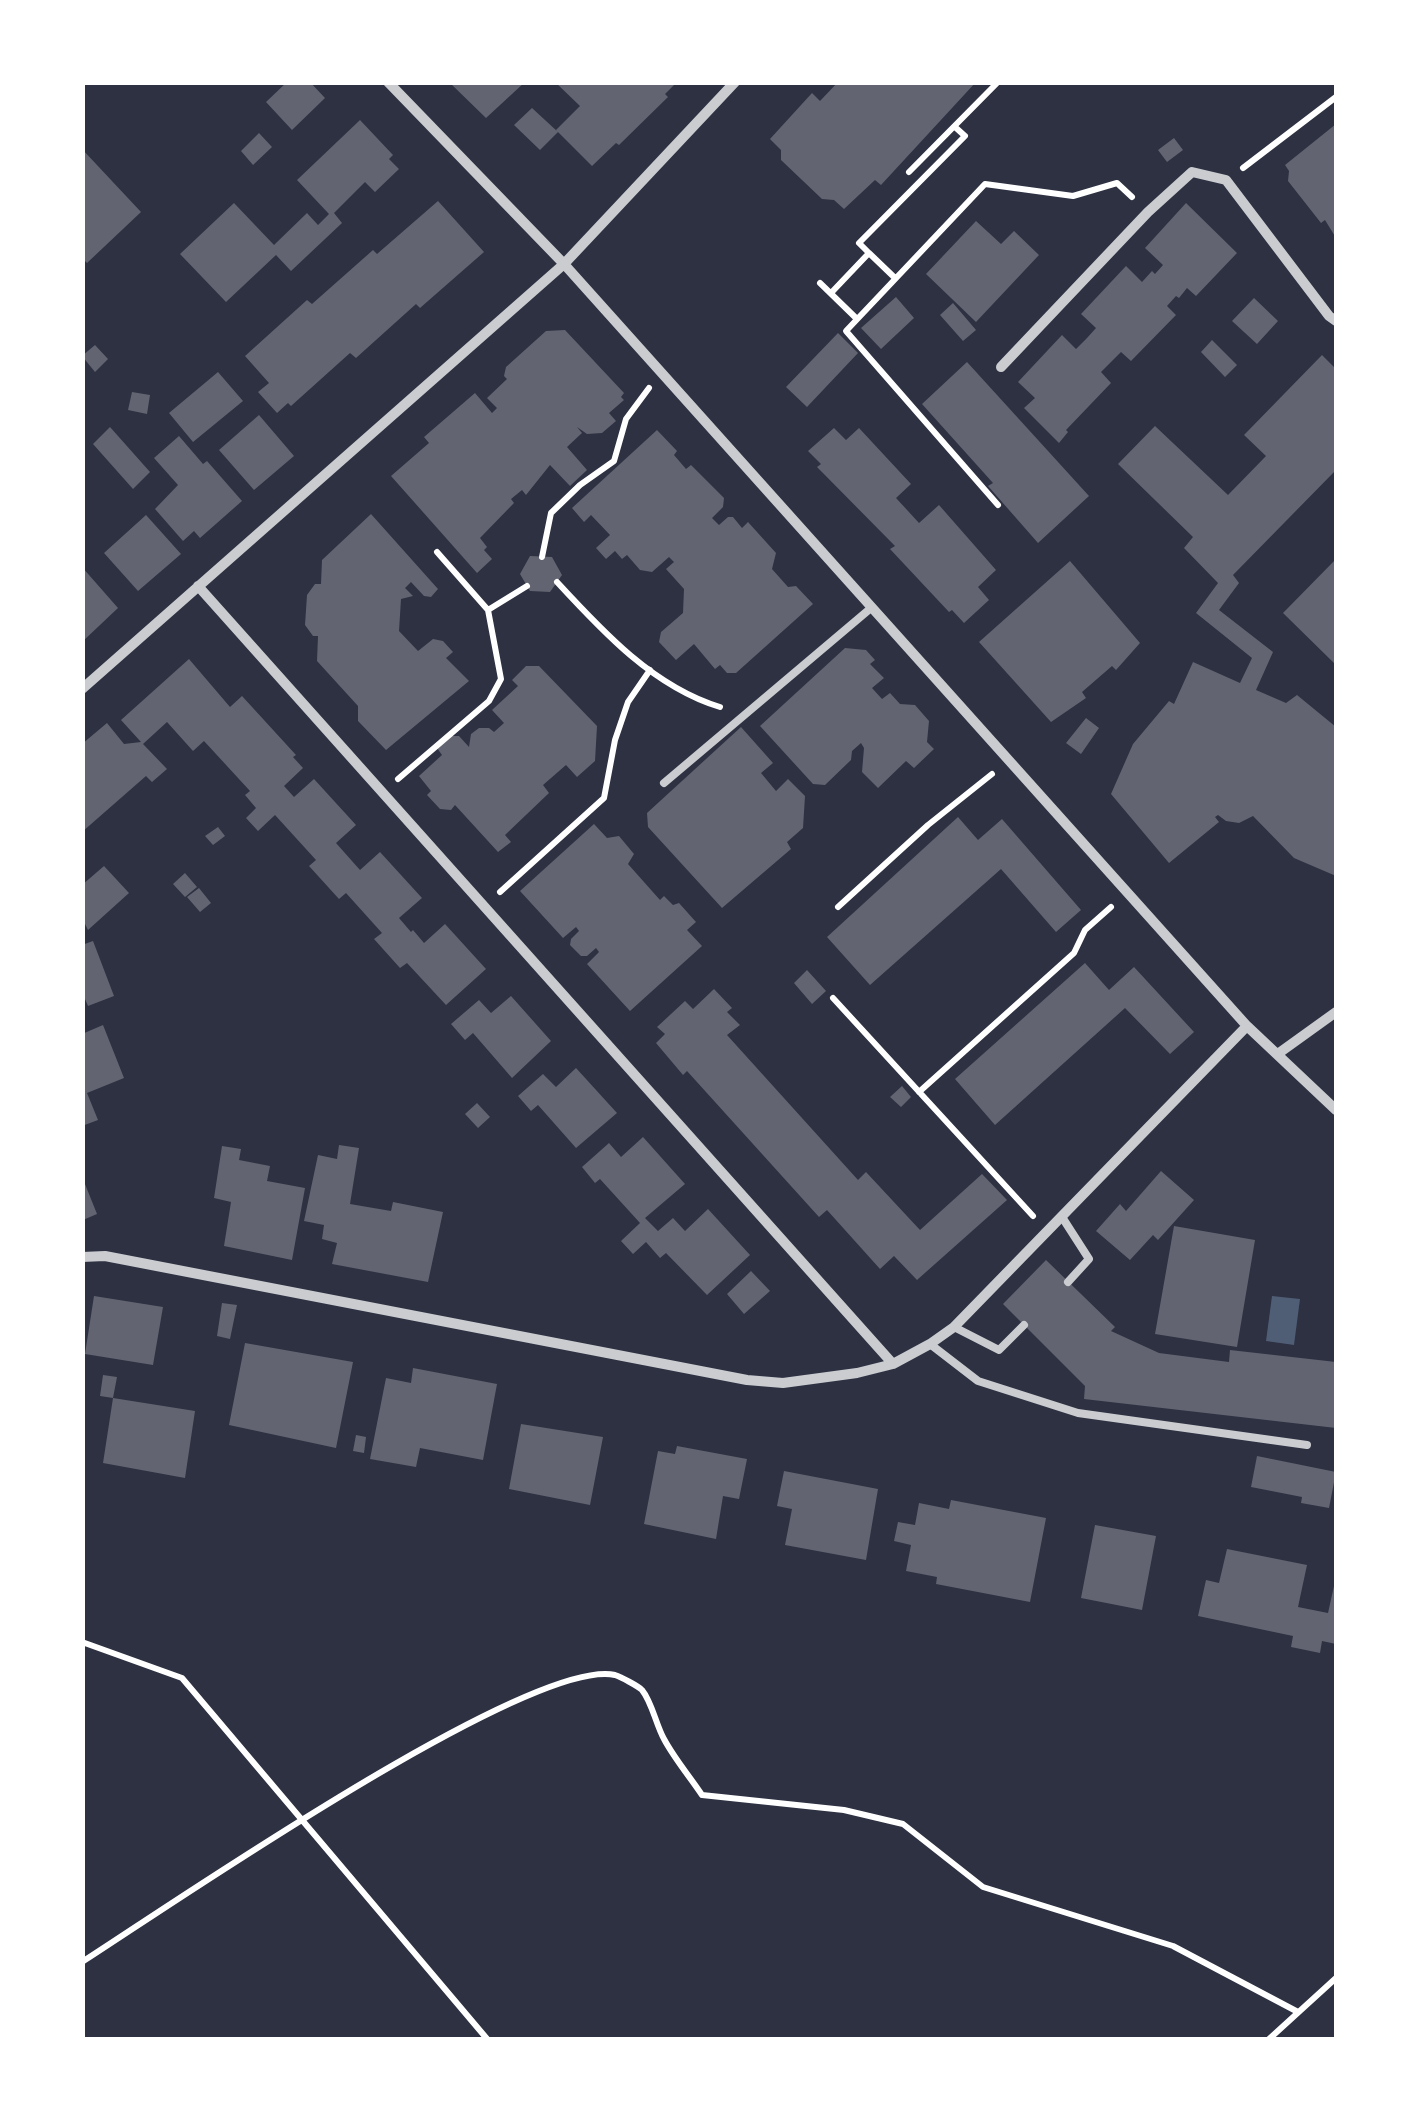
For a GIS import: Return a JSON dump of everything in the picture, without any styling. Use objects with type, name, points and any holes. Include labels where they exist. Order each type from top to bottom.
[{"type":"street","points":[[388,82],[564,264],[1248,1026],[1336,1110]]},
{"type":"street","points":[[82,690],[564,264],[736,82]]},
{"type":"street","points":[[1001,367],[1148,212],[1192,172],[1226,180],[1336,322]]},
{"type":"street","points":[[198,586],[893,1364]]},
{"type":"street","points":[[1279,1053],[1336,1012]]},
{"type":"street","points":[[82,1256],[105,1256],[746,1380],[818,1379],[893,1364],[954,1326],[1248,1026]]},
{"type":"lane","points":[[664,783],[871,608]]},
{"type":"lane","points":[[1062,1217],[1089,1260],[1068,1282]]},
{"type":"lane","points":[[954,1326],[999,1350],[1024,1325]]},
{"type":"lane","points":[[930,1344],[978,1381],[1078,1413],[1307,1445]]},
{"type":"path","points":[[910,172],[998,82]]},
{"type":"path","points":[[1226,180],[1336,96]]},
{"type":"path","points":[[895,278],[860,243],[965,136],[955,127]]},
{"type":"path","points":[[998,505],[846,331],[984,184],[1074,196],[1117,183],[1148,212]]},
{"type":"path","points":[[831,294],[868,253]]},
{"type":"path","points":[[820,284],[857,319]]},
{"type":"path","points":[[542,556],[551,513],[614,460],[626,419],[642,394],[663,376]]},
{"type":"path","points":[[383,793],[489,701],[500,680],[488,610],[438,552]]},
{"type":"path","points":[[557,582],[650,670],[692,698],[743,714]]},
{"type":"path","points":[[488,610],[527,586]]},
{"type":"path","points":[[485,907],[604,798],[615,740],[628,702],[650,670]]},
{"type":"path","points":[[838,907],[1007,758]]},
{"type":"path","points":[[919,1092],[1074,953],[1085,930],[1127,892]]},
{"type":"path","points":[[833,998],[1048,1232]]},
{"type":"path","points":[[82,1642],[182,1678],[488,2040]]},
{"type":"path","points":[[82,1962],[301,1821],[449,1733],[578,1679],[615,1675],[642,1690],[664,1740],[702,1795],[844,1810],[904,1824],[984,1887],[1173,1946],[1298,2012]]},
{"type":"path","points":[[1268,2040],[1336,1978]]},
{"type":"water","points":[[1272,1296],[1300,1299],[1294,1345],[1266,1341]]},
{"type":"building","points":[[287,82],[310,82],[325,98],[292,130],[266,102]]},
{"type":"building","points":[[449,82],[525,82],[486,118]]},
{"type":"building","points":[[555,82],[677,82],[665,94],[668,97],[592,166],[556,130],[580,106]]},
{"type":"building","points":[[838,82],[976,82],[881,185],[875,180],[844,209],[834,200],[822,199],[781,160],[781,150],[770,139],[812,93],[820,101]]},
{"type":"building","points":[[532,108],[558,132],[540,150],[514,125]]},
{"type":"building","points":[[360,120],[393,155],[389,159],[399,169],[375,192],[365,182],[334,213],[342,223],[291,271],[276,255],[226,302],[180,254],[234,203],[274,245],[307,213],[318,225],[329,214],[297,180]]},
{"type":"building","points":[[1336,124],[1336,238],[1325,220],[1321,223],[1288,181],[1285,165]]},
{"type":"building","points":[[259,133],[272,147],[253,165],[241,151]]},
{"type":"building","points":[[1174,138],[1183,150],[1167,162],[1158,150]]},
{"type":"building","points":[[82,149],[141,212],[87,263],[82,258]]},
{"type":"building","points":[[438,201],[484,252],[420,308],[416,304],[356,358],[350,353],[291,406],[288,403],[277,413],[258,392],[269,383],[245,356],[307,300],[312,304],[373,250],[377,254]]},
{"type":"building","points":[[1186,203],[1237,253],[1196,296],[1187,288],[1179,298],[1176,296],[1167,306],[1176,315],[1131,361],[1121,352],[1101,372],[1111,383],[1066,430],[1059,443],[1024,408],[1035,398],[1018,382],[1062,335],[1076,349],[1087,338],[1096,328],[1081,314],[1126,266],[1142,282],[1152,271],[1155,274],[1163,265],[1145,248]]},
{"type":"building","points":[[976,221],[1001,244],[1014,231],[1039,255],[976,322],[926,274]]},
{"type":"building","points":[[896,297],[914,318],[881,349],[861,328]]},
{"type":"building","points":[[1254,298],[1278,321],[1257,344],[1232,321]]},
{"type":"building","points":[[953,303],[976,330],[963,341],[940,315]]},
{"type":"building","points":[[565,330],[624,393],[624,400],[609,413],[616,421],[602,433],[587,434],[577,427],[582,433],[567,447],[587,470],[570,486],[550,465],[526,495],[522,490],[511,499],[514,503],[480,538],[492,559],[477,573],[391,476],[429,443],[424,437],[475,393],[492,413],[497,408],[487,398],[507,379],[506,367],[546,331]]},
{"type":"building","points":[[838,333],[858,353],[807,407],[786,387]]},
{"type":"building","points":[[1212,340],[1237,365],[1225,377],[1201,352]]},
{"type":"building","points":[[95,345],[108,359],[95,372],[82,356]]},
{"type":"building","points":[[1322,355],[1336,369],[1336,470],[1233,575],[1239,583],[1219,610],[1273,652],[1256,690],[1286,703],[1297,695],[1336,727],[1336,876],[1294,858],[1253,816],[1239,823],[1218,815],[1215,817],[1219,822],[1169,863],[1111,794],[1133,744],[1169,701],[1174,704],[1193,662],[1240,683],[1252,658],[1196,613],[1218,583],[1184,548],[1193,537],[1118,464],[1155,426],[1228,495],[1266,456],[1244,435]]},
{"type":"building","points":[[967,362],[1089,496],[1038,543],[988,486],[993,483],[922,404]]},
{"type":"building","points":[[218,372],[243,401],[193,442],[169,413]]},
{"type":"building","points":[[132,392],[150,395],[147,414],[128,410]]},
{"type":"building","points":[[259,415],[294,456],[254,490],[219,450]]},
{"type":"building","points":[[110,427],[150,472],[133,489],[93,444]]},
{"type":"building","points":[[834,428],[846,440],[859,428],[911,484],[896,498],[919,523],[939,505],[996,570],[978,587],[989,600],[964,623],[952,610],[949,612],[890,549],[895,546],[817,467],[821,464],[808,451]]},
{"type":"building","points":[[657,430],[677,451],[674,455],[686,469],[691,465],[724,498],[723,507],[712,518],[719,525],[733,517],[742,528],[748,522],[776,553],[772,569],[788,587],[796,586],[813,604],[736,673],[727,673],[720,665],[715,669],[694,644],[676,660],[659,642],[661,632],[683,613],[684,589],[666,569],[674,562],[669,557],[652,572],[640,570],[627,555],[622,559],[615,551],[606,559],[596,548],[610,535],[591,515],[584,522],[572,508]]},
{"type":"building","points":[[179,436],[242,501],[200,538],[194,531],[183,541],[155,509],[178,485],[154,458]]},
{"type":"building","points":[[371,514],[438,589],[431,597],[424,596],[411,582],[405,588],[413,596],[401,599],[399,631],[418,651],[433,639],[443,641],[453,652],[446,658],[469,681],[386,750],[358,721],[358,706],[317,661],[318,636],[313,636],[305,625],[307,595],[315,584],[321,584],[322,560]]},
{"type":"building","points":[[146,515],[181,554],[138,591],[104,553]]},
{"type":"building","points":[[530,556],[552,557],[562,575],[550,592],[530,591],[520,574]]},
{"type":"building","points":[[1336,559],[1336,665],[1283,613]]},
{"type":"building","points":[[1070,561],[1140,643],[1116,670],[1112,666],[1082,692],[1086,698],[1051,722],[979,642]]},
{"type":"building","points":[[82,567],[118,608],[82,642]]},
{"type":"building","points":[[845,648],[866,650],[875,660],[870,664],[884,678],[872,688],[882,699],[890,693],[900,704],[915,705],[929,721],[927,742],[934,749],[914,768],[906,761],[878,788],[862,772],[861,743],[852,751],[851,760],[825,785],[813,784],[760,726]]},
{"type":"building","points":[[189,659],[230,707],[242,696],[296,755],[293,757],[303,768],[284,786],[294,797],[314,779],[356,825],[336,843],[360,870],[380,852],[422,898],[399,918],[411,932],[424,943],[445,924],[486,969],[446,1005],[407,963],[400,968],[374,939],[382,933],[346,893],[339,899],[309,866],[316,860],[275,815],[258,831],[246,818],[256,808],[245,795],[250,791],[204,741],[193,751],[167,722],[143,744],[167,769],[152,782],[146,776],[82,832],[82,744],[107,723],[124,744],[141,742],[121,720]]},
{"type":"building","points":[[526,666],[539,666],[597,726],[595,761],[577,777],[566,765],[543,785],[549,793],[505,835],[511,842],[498,852],[455,805],[451,810],[440,809],[427,795],[431,791],[419,776],[442,755],[437,748],[450,736],[459,736],[469,747],[471,734],[479,728],[494,732],[504,723],[492,710],[518,686],[512,680]]},
{"type":"building","points":[[1086,718],[1099,728],[1081,754],[1066,743]]},
{"type":"building","points":[[741,727],[773,763],[761,773],[776,791],[788,779],[805,796],[803,828],[787,842],[791,849],[722,908],[648,827],[647,813]]},
{"type":"building","points":[[958,817],[978,840],[1002,819],[1081,910],[1056,932],[1001,869],[870,985],[827,937]]},
{"type":"building","points":[[594,824],[607,838],[619,836],[634,854],[628,864],[660,900],[664,896],[673,905],[679,903],[696,922],[687,930],[702,946],[630,1011],[587,964],[599,952],[596,948],[581,956],[570,945],[579,931],[576,927],[563,938],[520,891]]},
{"type":"building","points":[[218,827],[225,836],[213,845],[205,836]]},
{"type":"building","points":[[104,866],[129,893],[88,930],[82,918],[82,885]]},
{"type":"building","points":[[185,873],[197,887],[185,897],[173,884]]},
{"type":"building","points":[[199,888],[211,903],[200,912],[187,897]]},
{"type":"building","points":[[93,941],[114,996],[88,1006],[82,992],[82,945]]},
{"type":"building","points":[[1085,963],[1109,990],[1134,967],[1194,1032],[1170,1054],[1125,1008],[995,1125],[955,1079]]},
{"type":"building","points":[[807,970],[826,991],[812,1004],[794,983]]},
{"type":"building","points":[[714,989],[732,1008],[727,1012],[740,1025],[727,1035],[858,1180],[866,1172],[920,1230],[982,1174],[1007,1200],[917,1280],[894,1256],[880,1269],[827,1210],[819,1217],[687,1071],[683,1075],[656,1043],[665,1034],[657,1027],[685,1001],[693,1009]]},
{"type":"building","points":[[511,996],[551,1041],[512,1078],[473,1033],[465,1040],[451,1024],[479,1000],[491,1013]]},
{"type":"building","points":[[103,1025],[124,1078],[87,1093],[98,1120],[82,1126],[82,1034]]},
{"type":"building","points":[[576,1068],[617,1113],[576,1148],[538,1105],[531,1111],[518,1096],[543,1074],[556,1087]]},
{"type":"building","points":[[902,1086],[911,1097],[901,1107],[890,1097]]},
{"type":"building","points":[[477,1103],[490,1117],[478,1128],[465,1114]]},
{"type":"building","points":[[643,1137],[685,1184],[645,1218],[658,1231],[673,1218],[685,1231],[708,1209],[750,1255],[707,1295],[666,1253],[660,1258],[646,1242],[633,1254],[621,1241],[640,1223],[600,1179],[595,1183],[582,1167],[609,1143],[621,1157]]},
{"type":"building","points":[[339,1145],[359,1148],[350,1204],[391,1211],[393,1202],[443,1212],[428,1282],[332,1264],[337,1243],[322,1239],[324,1225],[304,1221],[318,1155],[337,1159]]},
{"type":"building","points":[[222,1146],[241,1149],[239,1160],[270,1166],[267,1181],[305,1188],[292,1260],[224,1246],[231,1202],[214,1198]]},
{"type":"building","points":[[1161,1171],[1194,1200],[1158,1240],[1153,1235],[1130,1260],[1096,1231],[1120,1204],[1126,1211]]},
{"type":"building","points":[[83,1179],[97,1214],[83,1220]]},
{"type":"building","points":[[1174,1226],[1255,1240],[1237,1347],[1155,1334]]},
{"type":"building","points":[[1046,1260],[1115,1327],[1111,1331],[1159,1353],[1229,1362],[1230,1350],[1336,1362],[1336,1428],[1084,1399],[1085,1386],[1003,1304]]},
{"type":"building","points":[[751,1271],[770,1291],[744,1314],[727,1294]]},
{"type":"building","points":[[94,1296],[163,1307],[153,1365],[85,1354]]},
{"type":"building","points":[[222,1303],[237,1305],[230,1339],[217,1336]]},
{"type":"building","points":[[245,1343],[353,1362],[336,1448],[229,1425]]},
{"type":"building","points":[[413,1368],[497,1384],[483,1460],[420,1448],[416,1467],[370,1459],[386,1378],[411,1383]]},
{"type":"building","points":[[103,1375],[117,1377],[113,1398],[100,1396]]},
{"type":"building","points":[[113,1398],[195,1411],[185,1478],[103,1463]]},
{"type":"building","points":[[521,1424],[603,1437],[590,1505],[509,1489]]},
{"type":"building","points":[[356,1435],[366,1437],[364,1453],[353,1451]]},
{"type":"building","points":[[677,1446],[747,1459],[739,1499],[723,1496],[716,1539],[644,1524],[658,1451],[675,1454]]},
{"type":"building","points":[[1257,1456],[1336,1472],[1329,1508],[1301,1503],[1302,1497],[1251,1487]]},
{"type":"building","points":[[784,1471],[878,1489],[866,1560],[785,1545],[792,1509],[777,1506]]},
{"type":"building","points":[[951,1500],[1046,1518],[1030,1602],[936,1584],[937,1577],[906,1571],[911,1545],[894,1541],[898,1522],[915,1525],[919,1503],[949,1509]]},
{"type":"building","points":[[1095,1525],[1156,1536],[1142,1610],[1081,1598]]},
{"type":"building","points":[[1227,1549],[1307,1565],[1298,1607],[1328,1613],[1336,1577],[1336,1644],[1322,1641],[1320,1653],[1291,1647],[1293,1636],[1198,1616],[1206,1580],[1219,1583]]}]
